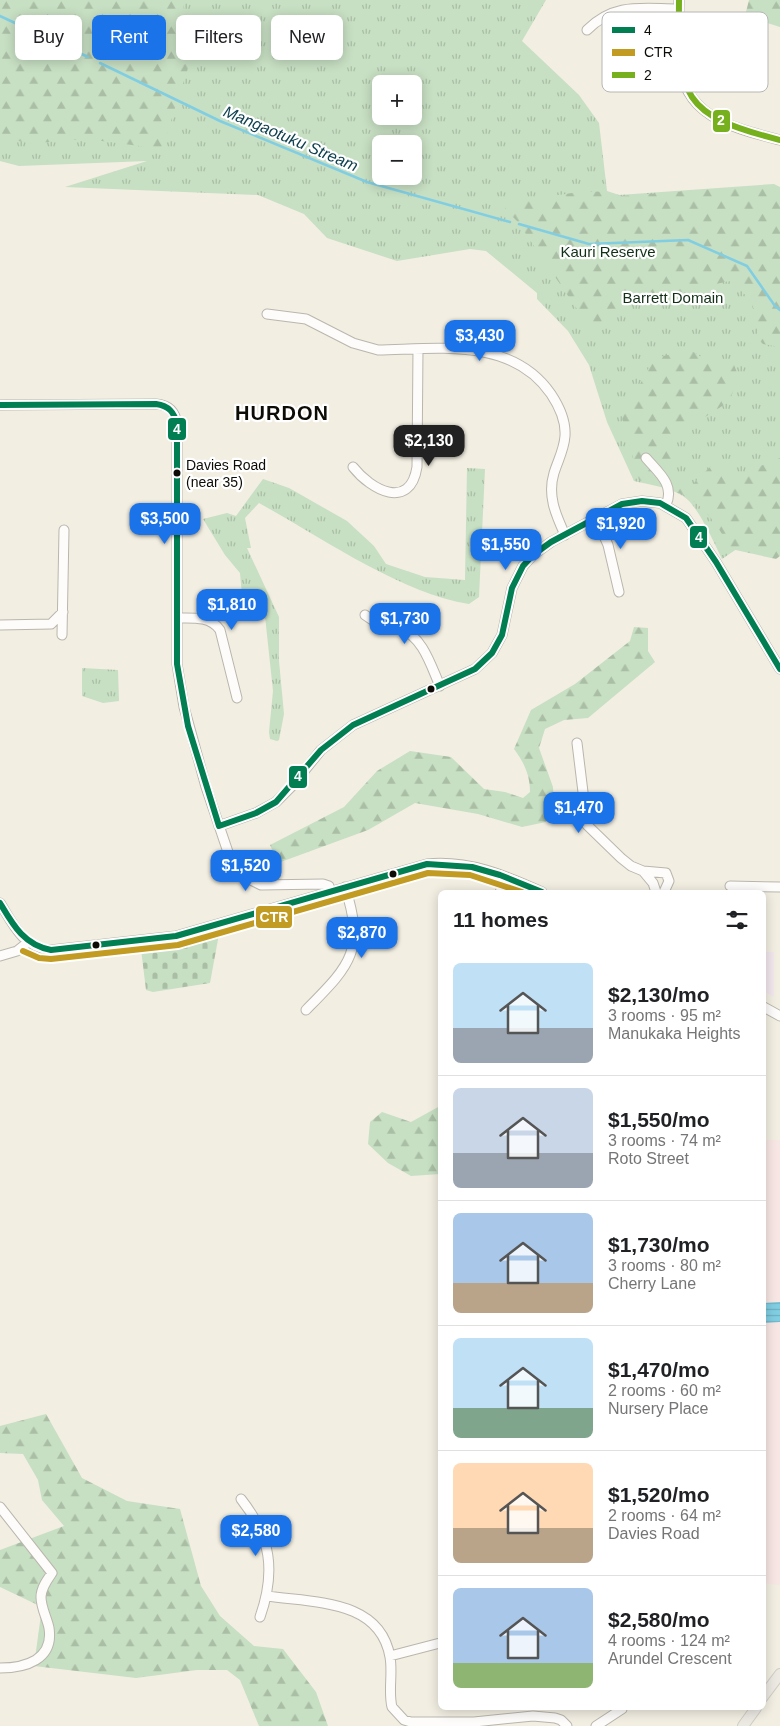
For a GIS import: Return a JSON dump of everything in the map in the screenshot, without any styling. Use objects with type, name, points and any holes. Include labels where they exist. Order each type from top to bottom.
[{"type":"main road","points":[[766,1693],[780,1674]]},
{"type":"main road","points":[[743,1726],[755,1710]]},
{"type":"street","points":[[614,12],[679,5]]},
{"type":"street","points":[[587,30],[602,17]]},
{"type":"street","points":[[690,92],[710,116],[722,123],[780,140]]},
{"type":"street","points":[[267,314],[314,322],[364,347],[378,350],[473,350],[495,354],[521,365],[545,386],[556,402],[564,422],[564,444],[552,483],[551,496],[554,510],[565,535]]},
{"type":"street","points":[[353,467],[373,487],[388,493],[402,491],[413,482],[417,467],[418,349]]},
{"type":"street","points":[[0,406],[156,404],[171,408],[177,424],[177,618],[180,685],[206,787],[233,864],[238,872],[253,882],[272,886],[317,883],[329,886],[330,891]]},
{"type":"street","points":[[646,458],[668,487],[670,492],[666,505]]},
{"type":"street","points":[[219,826],[256,813],[276,802],[292,786],[321,750],[353,725],[476,669],[492,653],[502,635],[512,588],[523,566],[533,555],[612,508],[633,502],[652,502],[666,505],[680,513],[693,525],[780,669]]},
{"type":"street","points":[[596,518],[608,545],[619,592]]},
{"type":"street","points":[[62,634],[64,612],[64,530]]},
{"type":"street","points":[[0,625],[51,624],[64,612]]},
{"type":"street","points":[[364,616],[374,622],[401,629],[413,636],[424,651],[440,686]]},
{"type":"street","points":[[177,618],[196,618],[214,623],[220,630],[237,698]]},
{"type":"street","points":[[577,743],[587,825],[631,866],[643,871],[666,873],[669,881],[665,890]]},
{"type":"street","points":[[0,903],[28,943],[42,950],[50,950],[176,936],[405,869],[438,863],[472,866],[537,890]]},
{"type":"street","points":[[643,871],[653,883],[655,890]]},
{"type":"street","points":[[501,890],[508,878]]},
{"type":"street","points":[[730,886],[780,887]]},
{"type":"street","points":[[306,1010],[340,975],[350,958],[354,943],[346,887]]},
{"type":"street","points":[[0,956],[17,951],[28,943]]},
{"type":"street","points":[[766,1008],[780,1016]]},
{"type":"street","points":[[241,1499],[253,1514],[266,1543],[269,1569],[268,1596],[260,1617]]},
{"type":"street","points":[[0,1507],[52,1573],[44,1586],[41,1596],[49,1631],[45,1650],[37,1660],[25,1667],[0,1668]]},
{"type":"street","points":[[268,1596],[341,1607],[365,1615],[380,1631],[390,1656],[392,1707],[404,1720],[411,1722],[474,1722],[539,1716],[561,1720],[567,1726]]},
{"type":"street","points":[[390,1656],[438,1643]]},
{"type":"street","points":[[596,1726],[620,1710]]},
{"type":"shaded area","points":[[766,952],[774,952],[774,997],[766,993]]},
{"type":"shaded area","points":[[766,1140],[780,1140],[780,1585],[766,1583]]},
{"type":"green space","name":"Barrett Domain","points":[[0,0],[546,0],[522,41],[579,95],[599,123],[607,191],[619,195],[774,184],[780,187],[780,543],[750,540],[722,559],[705,525],[689,501],[672,490],[634,481],[607,422],[589,365],[568,331],[537,299],[537,293],[486,251],[470,249],[397,261],[327,238],[304,214],[258,195],[65,187],[147,161],[19,166],[0,161]]},
{"type":"green space","points":[[0,0],[183,0],[184,15],[176,15],[176,60],[189,60],[189,65],[162,149],[87,139],[36,143],[0,139]]},
{"type":"green space","points":[[749,0],[780,0],[780,27],[768,23],[768,12],[746,12]]},
{"type":"green space","name":"Kauri Reserve","points":[[771,185],[780,189],[780,347],[763,344],[757,338],[757,320],[752,305],[743,292],[729,281],[634,304],[590,328],[517,221],[505,209],[506,200],[535,199],[579,192],[607,193],[621,196]]},
{"type":"green space","points":[[691,350],[715,367],[734,365],[738,375],[730,401],[674,437],[672,469],[690,487],[716,461],[731,478],[780,458],[780,556],[776,559],[731,549],[713,521],[695,502],[672,490],[639,480],[622,418],[654,358]]},
{"type":"green space","points":[[467,468],[485,469],[479,597],[469,604],[416,589],[361,562],[259,503],[245,518],[251,548],[247,548],[279,617],[279,661],[284,714],[279,740],[270,739],[273,691],[265,616],[243,606],[240,573],[225,555],[203,519],[227,513],[236,516],[263,479],[289,488],[347,521],[374,546],[386,564],[425,577],[465,580]]},
{"type":"green space","points":[[634,627],[648,628],[648,651],[655,662],[588,718],[564,720],[545,729],[539,748],[553,787],[554,808],[546,822],[522,827],[478,814],[415,803],[368,830],[278,863],[270,845],[344,807],[377,771],[410,751],[451,757],[484,789],[505,792],[523,798],[530,792],[528,774],[514,749],[531,710],[575,684],[630,641]]},
{"type":"green space","points":[[82,668],[118,670],[119,701],[103,703],[82,696]]},
{"type":"green space","points":[[219,934],[210,983],[153,992],[146,990],[141,949],[179,947]]},
{"type":"green space","points":[[438,1107],[438,1174],[411,1176],[388,1163],[368,1144],[370,1122],[382,1112],[411,1122]]},
{"type":"green space","points":[[46,1414],[82,1478],[127,1501],[180,1509],[201,1586],[220,1616],[254,1646],[283,1649],[316,1692],[328,1726],[259,1726],[240,1680],[227,1670],[197,1670],[136,1678],[34,1666],[42,1607],[0,1587],[0,1550],[64,1526],[42,1500],[38,1480],[23,1454],[0,1453],[0,1426]]},
{"type":"water","points":[[780,1302],[780,1322],[766,1323],[766,1303]]},
{"type":"waterway","name":"Mangaotuku Stream","points":[[0,16],[88,57]]},
{"type":"waterway","name":"Mangaotuku Stream","points":[[100,63],[220,121],[367,182],[510,222]]},
{"type":"waterway","name":"Mangaotuku Stream","points":[[519,224],[589,244],[688,240],[747,266],[775,306],[780,310]]},
{"type":"transit line","name":"2","points":[[679,0],[679,12]]},
{"type":"transit line","name":"2","points":[[690,92],[704,110],[722,121],[747,131],[780,140]]},
{"type":"transit line","name":"4","points":[[0,405],[156,404],[168,408],[174,416],[177,424],[177,664],[188,726],[219,826],[256,813],[276,802],[321,750],[353,725],[475,669],[492,653],[502,635],[512,588],[523,566],[533,555],[551,542],[622,504],[642,501],[660,503],[686,518],[716,562],[780,669]]},
{"type":"transit line","name":"4","points":[[0,903],[26,939],[33,944],[51,950],[176,936],[427,864],[472,867],[500,875],[537,890]]},
{"type":"transit line","name":"CTR","points":[[23,951],[39,958],[51,959],[178,945],[428,873],[470,875],[516,890]]},
{"type":"place","name":"Davies Road (near 35)","points":[[177,473]]},
{"type":"district","name":"HURDON","points":[[282,413]]}]
